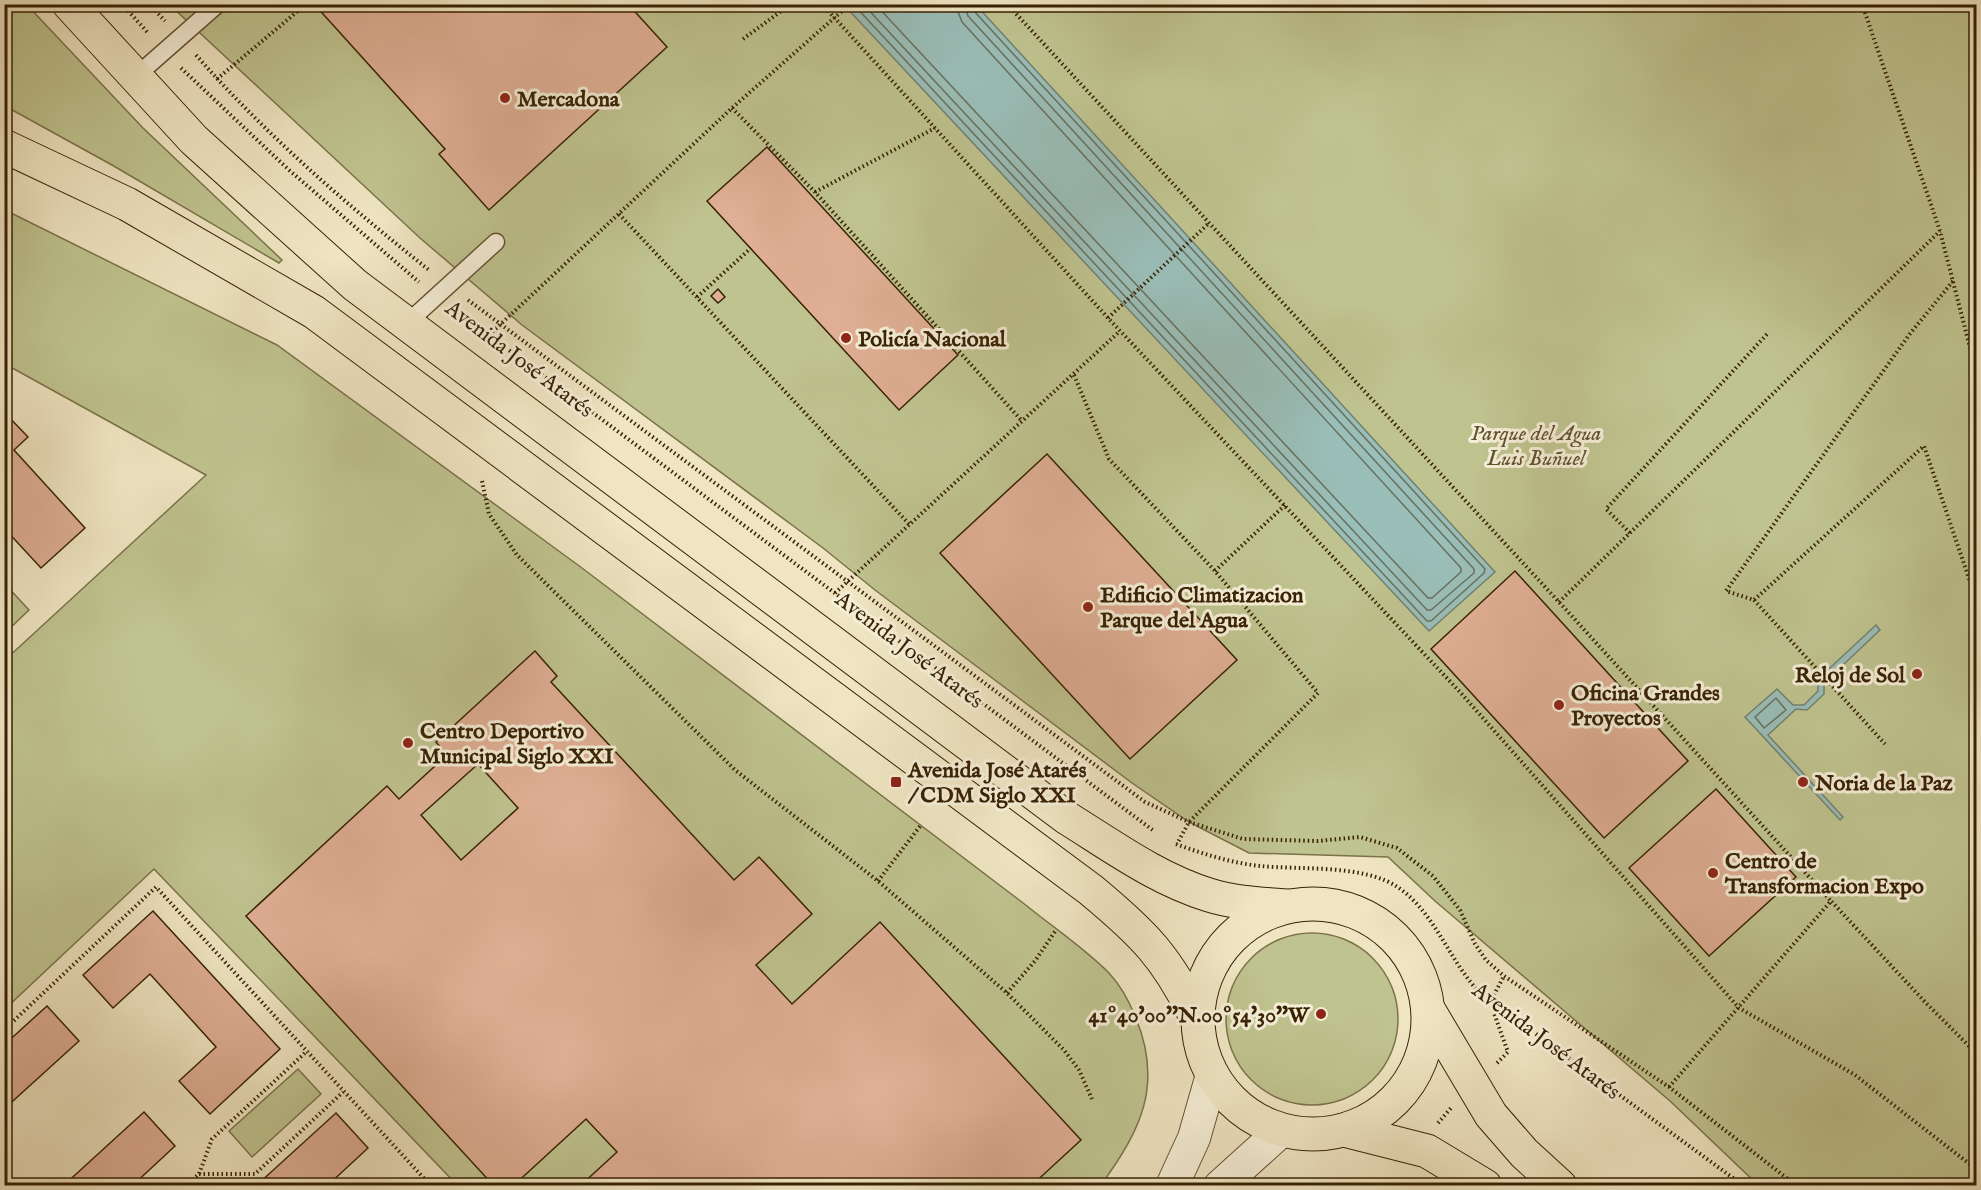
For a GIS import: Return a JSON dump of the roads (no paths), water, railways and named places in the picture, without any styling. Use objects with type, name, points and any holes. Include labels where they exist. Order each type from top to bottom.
[{"type":"main road","name":"Avenida José Atarés","points":[[69,4],[194,140],[293,232],[355,285],[1067,818],[1114,848],[1184,886],[1234,901],[1287,906]]},
{"type":"main road","points":[[4,146],[127,204],[314,312],[1091,890],[1153,946],[1170,967],[1197,1019]]},
{"type":"main road","points":[[1428,1010],[1426,1041],[1415,1071],[1397,1097],[1373,1117],[1344,1130],[1313,1134],[1282,1130],[1254,1119],[1230,1100],[1212,1075],[1201,1048],[1197,1019],[1205,979],[1213,960],[1233,936],[1258,917],[1287,906],[1320,903],[1352,910],[1381,926],[1405,949],[1420,978],[1428,1010],[1491,1115],[1524,1153],[1560,1185]]},
{"type":"main road","points":[[1344,1130],[1427,1151],[1485,1185]]},
{"type":"street","points":[[1172,1185],[1194,1138],[1212,1075]]},
{"type":"street","points":[[1220,1185],[1282,1130]]},
{"type":"lane","points":[[135,77],[218,4]]},
{"type":"lane","points":[[406,324],[444,292],[496,242]]},
{"type":"water","points":[[844,5],[976,5],[1495,572],[1429,631]]},
{"type":"water","points":[[1876,625],[1880,630],[1824,683],[1824,694],[1807,710],[1796,709],[1768,735],[1843,817],[1840,820],[1745,717],[1777,689],[1793,705],[1804,705],[1818,691],[1818,679]]},
{"type":"place","name":"Mercadona","points":[[505,98]]},
{"type":"place","name":"Policía Nacional","points":[[846,338]]},
{"type":"place","name":"Edificio Climatizacion Parque del Agua","points":[[1088,607]]},
{"type":"place","name":"Reloj de Sol","points":[[1917,674]]},
{"type":"place","name":"Oficina Grandes Proyectos","points":[[1559,705]]},
{"type":"place","name":"Centro Deportivo Municipal Siglo XXI","points":[[408,743]]},
{"type":"place","name":"Avenida José Atarés / CDM Siglo XXI","points":[[896,782]]},
{"type":"place","name":"Noria de la Paz","points":[[1803,782]]},
{"type":"place","name":"Centro de Transformacion Expo","points":[[1713,873]]},
{"type":"place","name":"41º40'00''N.00º54'30''W","points":[[1321,1014]]},
{"type":"park label","name":"Parque del Agua Luis Buñuel","points":[[1536,444]]}]
